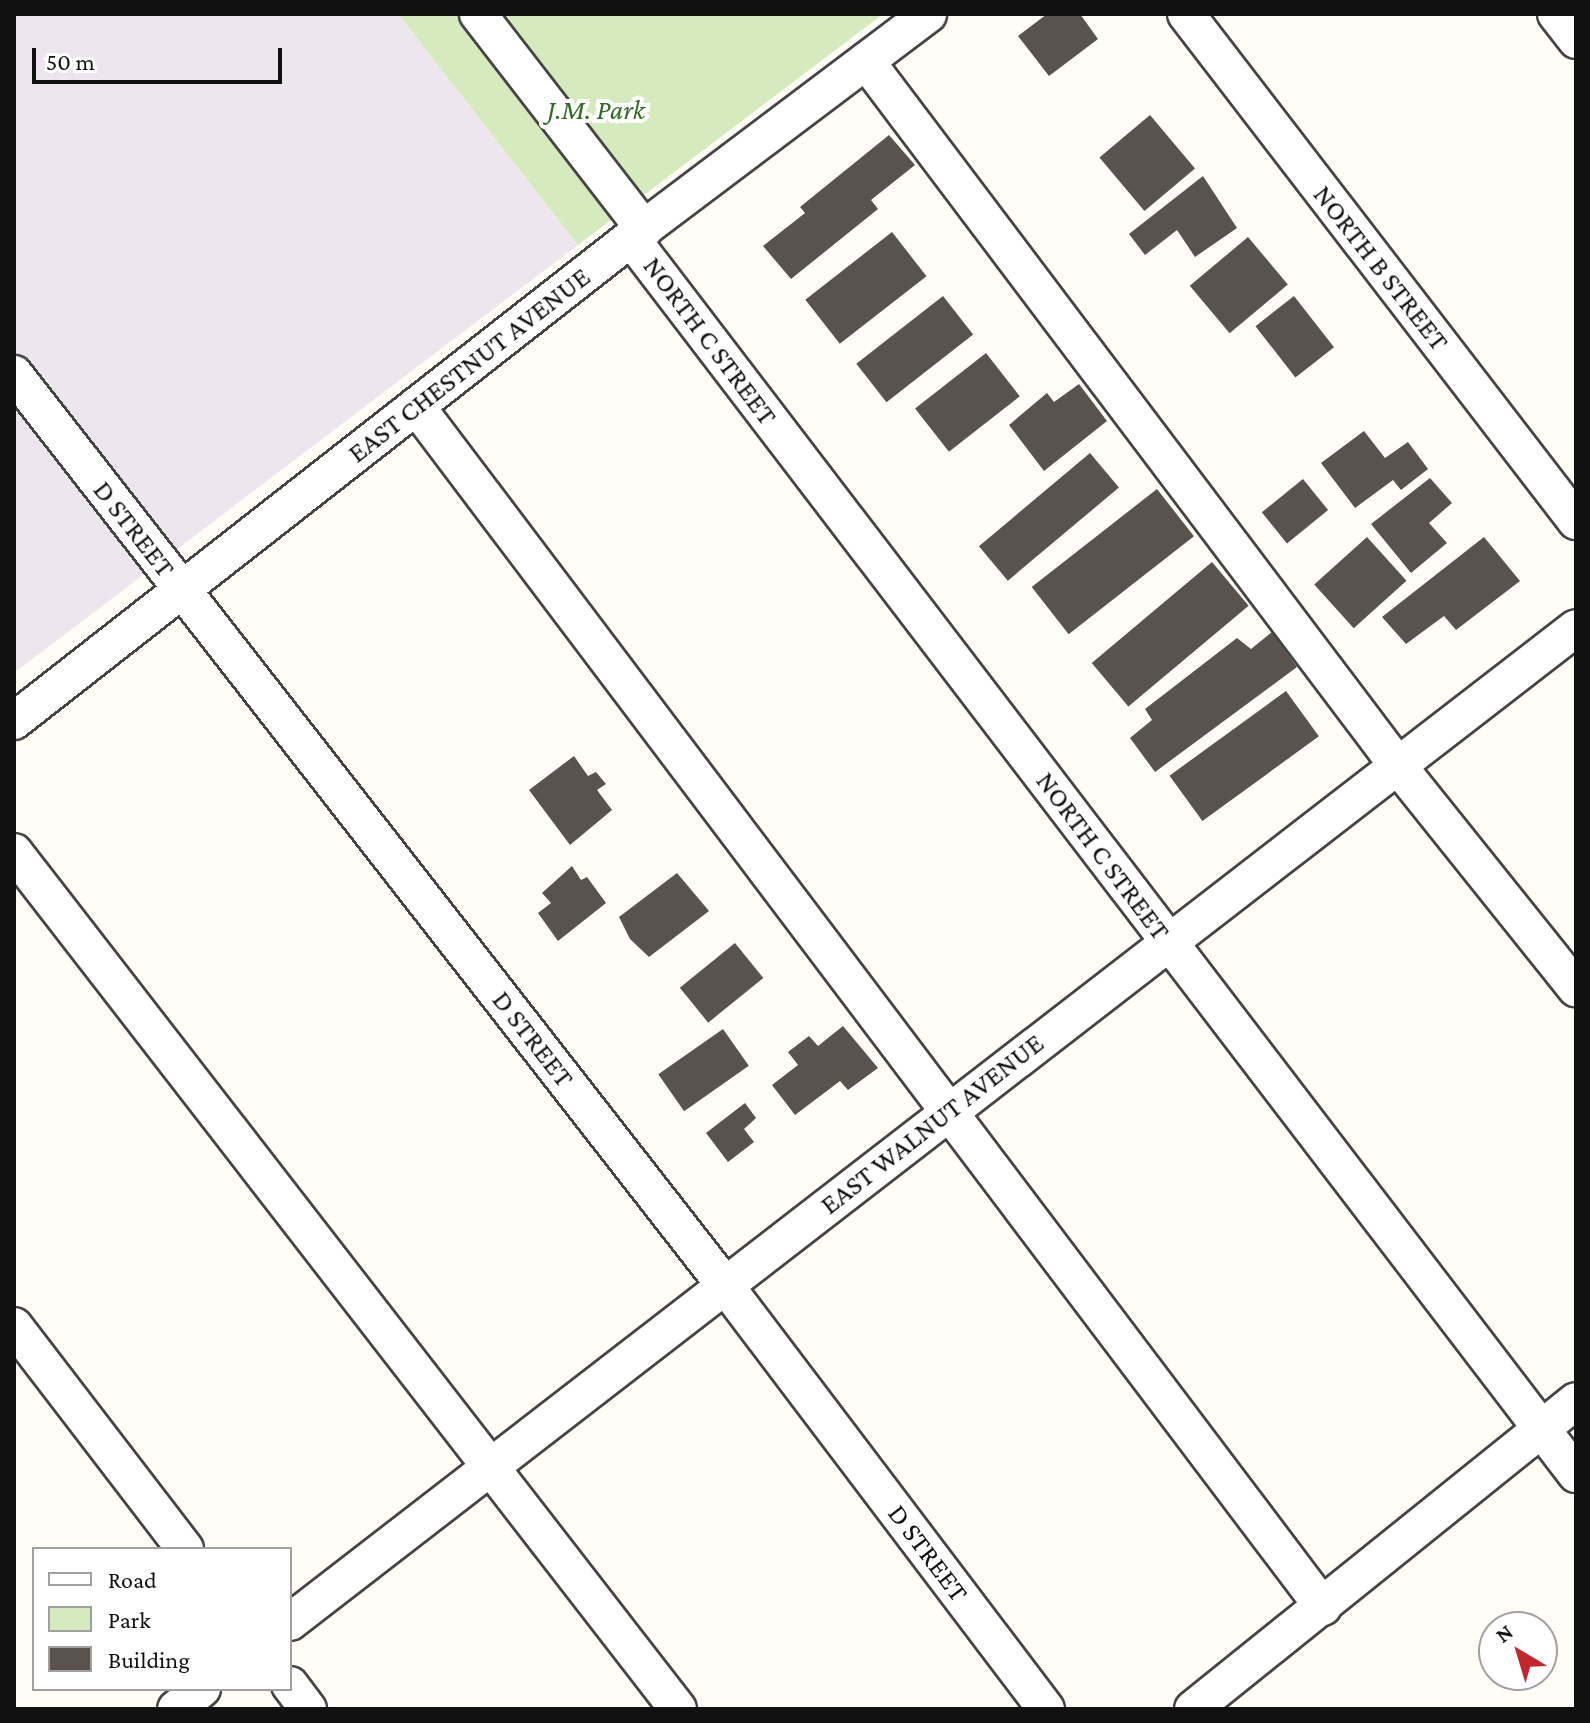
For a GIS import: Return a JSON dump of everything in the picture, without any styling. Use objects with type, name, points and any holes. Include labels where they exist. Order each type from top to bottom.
[{"type":"street","name":"NORTH C STREET","points":[[478,14],[637,234],[1169,943],[1576,1474]]},
{"type":"street","name":"EAST CHESTNUT AVENUE","points":[[14,721],[637,234],[928,14]]},
{"type":"street","name":"NORTH B STREET","points":[[1186,14],[1576,521]]},
{"type":"street","points":[[1556,14],[1576,40]]},
{"type":"street","points":[[866,61],[1398,766],[1576,988]]},
{"type":"street","name":"D STREET","points":[[14,374],[724,1284],[1046,1709]]},
{"type":"street","points":[[416,406],[1323,1607]]},
{"type":"street","name":"EAST WALNUT AVENUE","points":[[292,1620],[1576,628]]},
{"type":"street","points":[[14,852],[678,1709]]},
{"type":"street","points":[[14,1326],[183,1547]]},
{"type":"street","points":[[1193,1709],[1576,1401]]},
{"type":"street","points":[[292,1688],[308,1709]]},
{"type":"street","points":[[176,1709],[199,1691]]},
{"type":"shaded area","points":[[14,14],[398,14],[578,245],[14,673]]},
{"type":"green space","name":"J.M. Park","points":[[398,14],[883,14],[578,245]]},
{"type":"building","points":[[1047,14],[1080,14],[1098,39],[1049,76],[1018,36]]},
{"type":"building","points":[[1150,115],[1195,169],[1144,211],[1099,157]]},
{"type":"building","points":[[889,135],[915,165],[871,200],[878,209],[791,279],[763,246],[805,213],[800,207]]},
{"type":"building","points":[[1203,176],[1237,228],[1195,257],[1177,230],[1145,255],[1129,234]]},
{"type":"building","points":[[892,232],[926,276],[840,344],[805,300]]},
{"type":"building","points":[[1248,237],[1288,284],[1230,333],[1190,286]]},
{"type":"building","points":[[943,296],[973,335],[886,402],[856,364]]},
{"type":"building","points":[[1294,296],[1334,347],[1295,377],[1255,326]]},
{"type":"building","points":[[986,353],[1020,396],[949,452],[915,408]]},
{"type":"building","points":[[1079,384],[1107,421],[1044,471],[1009,425],[1047,393],[1054,402]]},
{"type":"building","points":[[1364,431],[1385,458],[1408,442],[1428,469],[1401,490],[1393,480],[1355,508],[1321,463]]},
{"type":"building","points":[[1090,453],[1119,487],[1008,581],[979,546]]},
{"type":"building","points":[[1430,478],[1452,503],[1429,523],[1447,543],[1411,573],[1371,524]]},
{"type":"building","points":[[1303,479],[1328,510],[1287,543],[1262,512]]},
{"type":"building","points":[[1157,489],[1194,536],[1069,634],[1032,587]]},
{"type":"building","points":[[1367,537],[1406,581],[1354,628],[1314,585]]},
{"type":"building","points":[[1484,537],[1520,581],[1456,630],[1444,616],[1406,644],[1382,617]]},
{"type":"building","points":[[1212,562],[1249,606],[1128,707],[1092,663]]},
{"type":"building","points":[[1272,632],[1297,667],[1155,772],[1130,738],[1152,720],[1145,709],[1237,638],[1251,649]]},
{"type":"building","points":[[1286,691],[1319,736],[1202,821],[1170,776]]},
{"type":"building","points":[[574,756],[588,776],[596,772],[606,784],[597,790],[612,810],[570,845],[529,790]]},
{"type":"building","points":[[572,866],[581,880],[587,877],[606,903],[558,941],[538,913],[551,903],[542,893]]},
{"type":"building","points":[[677,873],[709,911],[649,957],[630,939],[619,917]]},
{"type":"building","points":[[735,943],[763,978],[708,1023],[680,988]]},
{"type":"building","points":[[843,1026],[878,1068],[848,1090],[840,1081],[795,1115],[772,1085],[798,1065],[788,1052],[809,1036],[818,1046]]},
{"type":"building","points":[[723,1029],[749,1066],[684,1111],[658,1074]]},
{"type":"building","points":[[745,1103],[756,1118],[744,1129],[754,1142],[728,1162],[706,1133]]}]
